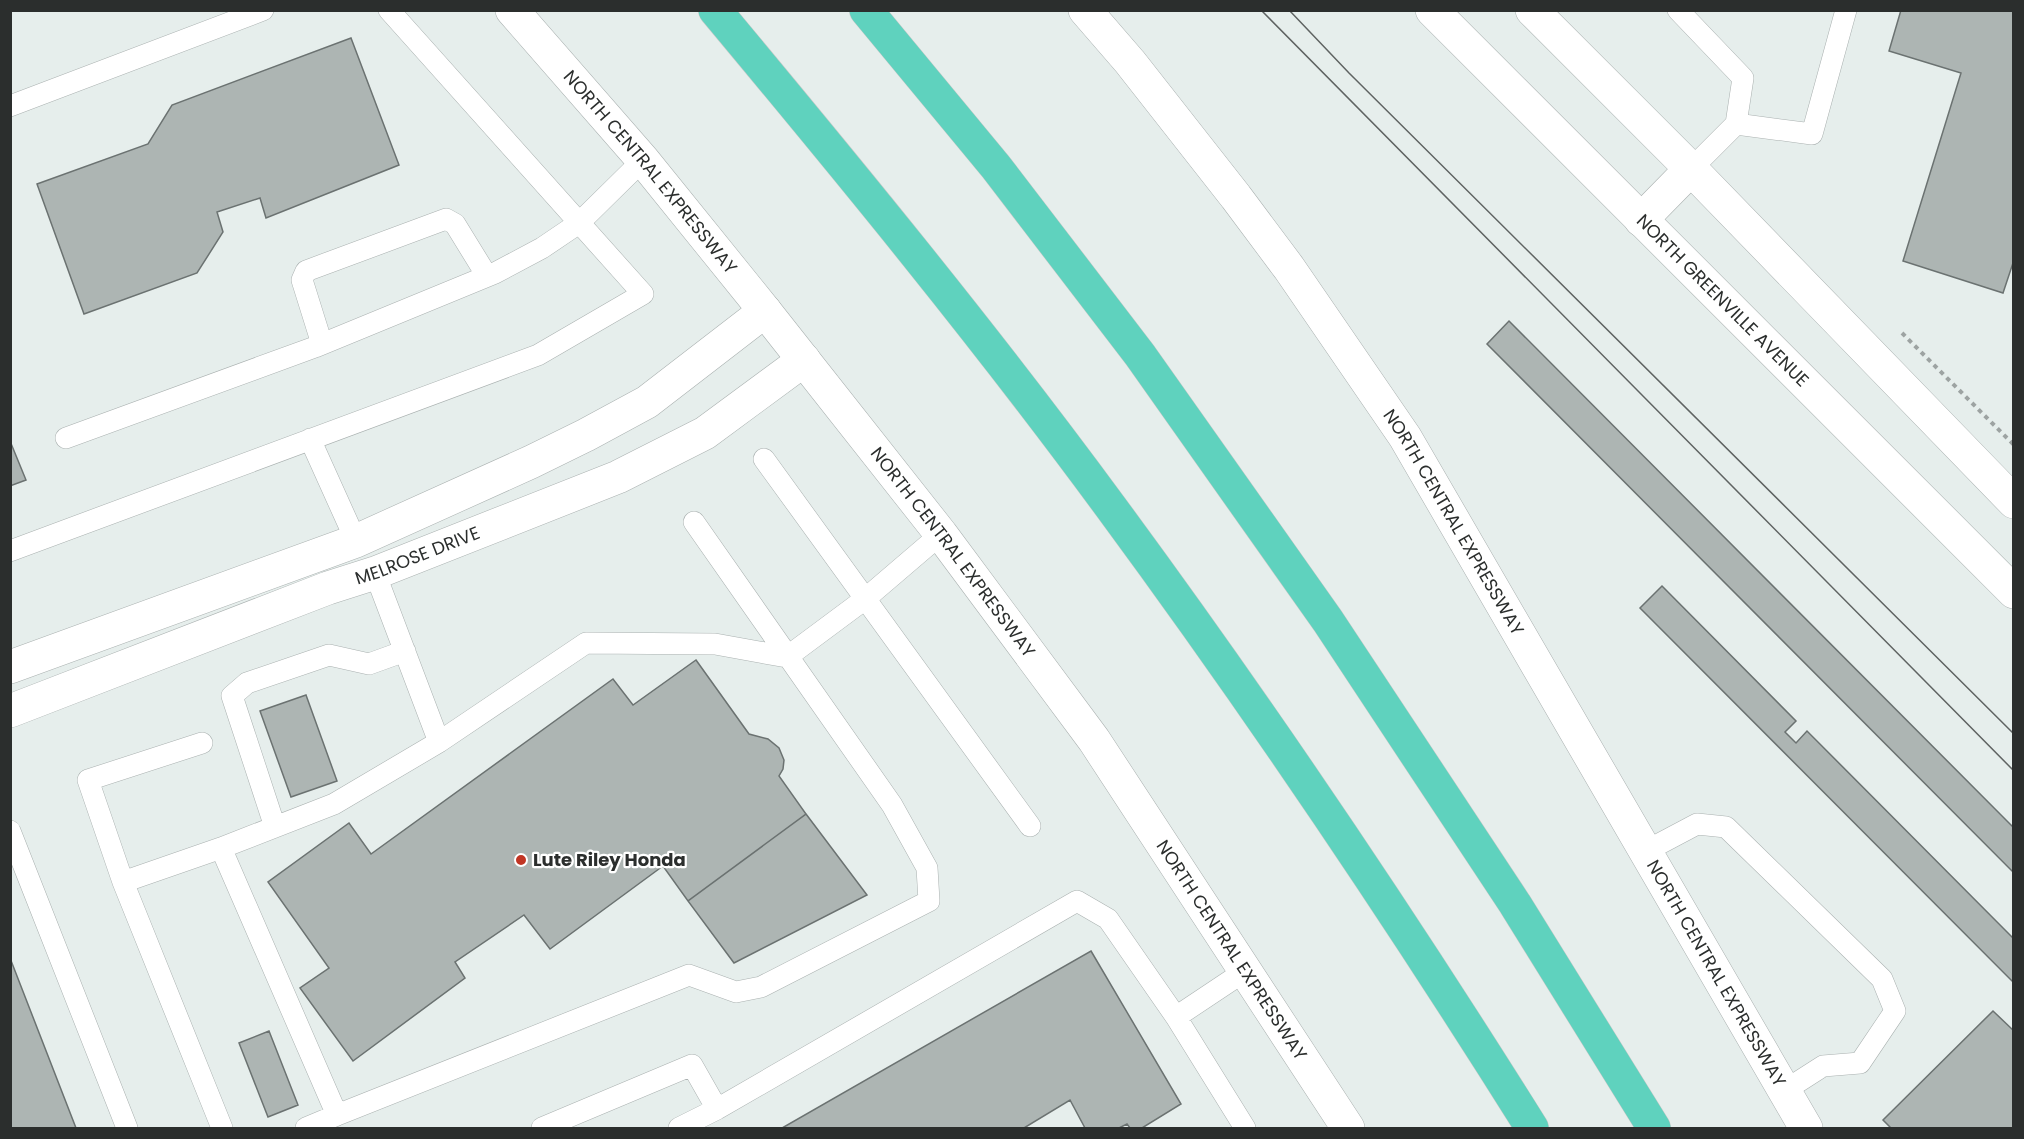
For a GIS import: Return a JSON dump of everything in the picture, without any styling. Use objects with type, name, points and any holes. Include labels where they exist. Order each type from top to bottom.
[{"type":"highway","points":[[715,10],[953,300],[1176,596],[1400,921],[1532,1128]]},
{"type":"highway","points":[[866,10],[996,167],[1140,355],[1328,621],[1515,903],[1654,1128]]},
{"type":"main road","name":"NORTH CENTRAL EXPRESSWAY","points":[[512,10],[643,160],[941,534],[1094,740],[1348,1128]]},
{"type":"main road","name":"NORTH CENTRAL EXPRESSWAY","points":[[1085,10],[1130,62],[1236,197],[1289,268],[1405,436],[1806,1128]]},
{"type":"main road","name":"NORTH GREENVILLE AVENUE","points":[[1432,10],[2013,592]]},
{"type":"main road","points":[[1532,10],[1691,169],[2013,502]]},
{"type":"main road","points":[[1641,220],[1691,169]]},
{"type":"main road","name":"MELROSE DRIVE","points":[[10,667],[356,540],[531,462],[647,402],[765,311]]},
{"type":"main road","name":"MELROSE DRIVE","points":[[10,711],[328,588],[375,573],[618,477],[705,433],[804,360]]},
{"type":"main road","points":[[356,540],[375,573]]},
{"type":"lane","points":[[10,106],[263,10]]},
{"type":"lane","points":[[10,551],[538,355],[643,294],[388,10]]},
{"type":"lane","points":[[1678,10],[1743,78],[1736,124],[1691,169]]},
{"type":"lane","points":[[1736,124],[1812,134],[1846,10]]},
{"type":"lane","points":[[66,438],[322,344],[487,276],[542,248],[579,223],[643,160]]},
{"type":"lane","points":[[322,344],[302,280],[306,271],[446,219],[455,224],[487,276]]},
{"type":"lane","points":[[310,439],[356,540]]},
{"type":"lane","points":[[764,459],[1030,826]]},
{"type":"lane","points":[[306,1128],[689,975],[736,992],[760,987],[929,901],[927,868],[892,805],[694,522]]},
{"type":"lane","points":[[123,882],[221,848],[334,804],[440,742],[586,643],[715,644],[787,657],[865,599],[941,534]]},
{"type":"lane","points":[[375,573],[440,742]]},
{"type":"lane","points":[[276,827],[232,696],[247,683],[329,655],[369,664],[405,651]]},
{"type":"lane","points":[[202,743],[88,780],[123,882],[222,1128]]},
{"type":"lane","points":[[1646,850],[1696,824],[1726,827],[1882,979],[1895,1011],[1860,1063],[1823,1066],[1784,1091]]},
{"type":"lane","points":[[10,831],[127,1128]]},
{"type":"lane","points":[[221,848],[337,1115]]},
{"type":"lane","points":[[680,1128],[717,1109],[1077,901],[1108,919],[1176,1017],[1237,1126]]},
{"type":"lane","points":[[1176,1017],[1245,970]]},
{"type":"lane","points":[[542,1128],[692,1065],[717,1109]]},
{"type":"building","points":[[1901,10],[2014,10],[2014,260],[2003,293],[1903,261],[1961,73],[1889,51]]},
{"type":"building","points":[[351,38],[399,165],[266,218],[260,198],[217,212],[223,232],[197,273],[84,314],[37,184],[148,144],[172,105]]},
{"type":"building","points":[[1509,321],[2014,828],[2014,873],[1487,344]]},
{"type":"building","points":[[10,441],[26,480],[10,486]]},
{"type":"building","points":[[1662,586],[1796,721],[1785,732],[1796,743],[1807,731],[2014,939],[2014,983],[1640,608]]},
{"type":"building","name":"Lute Riley Honda","points":[[696,660],[749,734],[768,739],[779,748],[784,760],[779,776],[806,814],[688,901],[663,866],[550,949],[524,915],[455,962],[465,978],[353,1061],[300,988],[329,968],[268,882],[349,823],[371,854],[613,679],[633,705]]},
{"type":"building","points":[[306,695],[337,781],[291,797],[260,711]]},
{"type":"building","points":[[806,814],[867,895],[734,963],[688,901]]},
{"type":"building","points":[[1091,951],[1181,1104],[1142,1128],[1130,1128],[1127,1124],[1119,1128],[1085,1128],[1070,1100],[1024,1128],[782,1128]]},
{"type":"building","points":[[10,958],[76,1128],[10,1128]]},
{"type":"building","points":[[1993,1011],[2014,1031],[2014,1128],[1891,1128],[1883,1120]]},
{"type":"building","points":[[269,1031],[298,1105],[268,1117],[239,1043]]},
{"type":"tram line","points":[[1261,10],[2014,771]]},
{"type":"tram line","points":[[1289,10],[1349,73],[2014,734]]},
{"type":"place","name":"Lute Riley Honda","points":[[521,860]]}]
